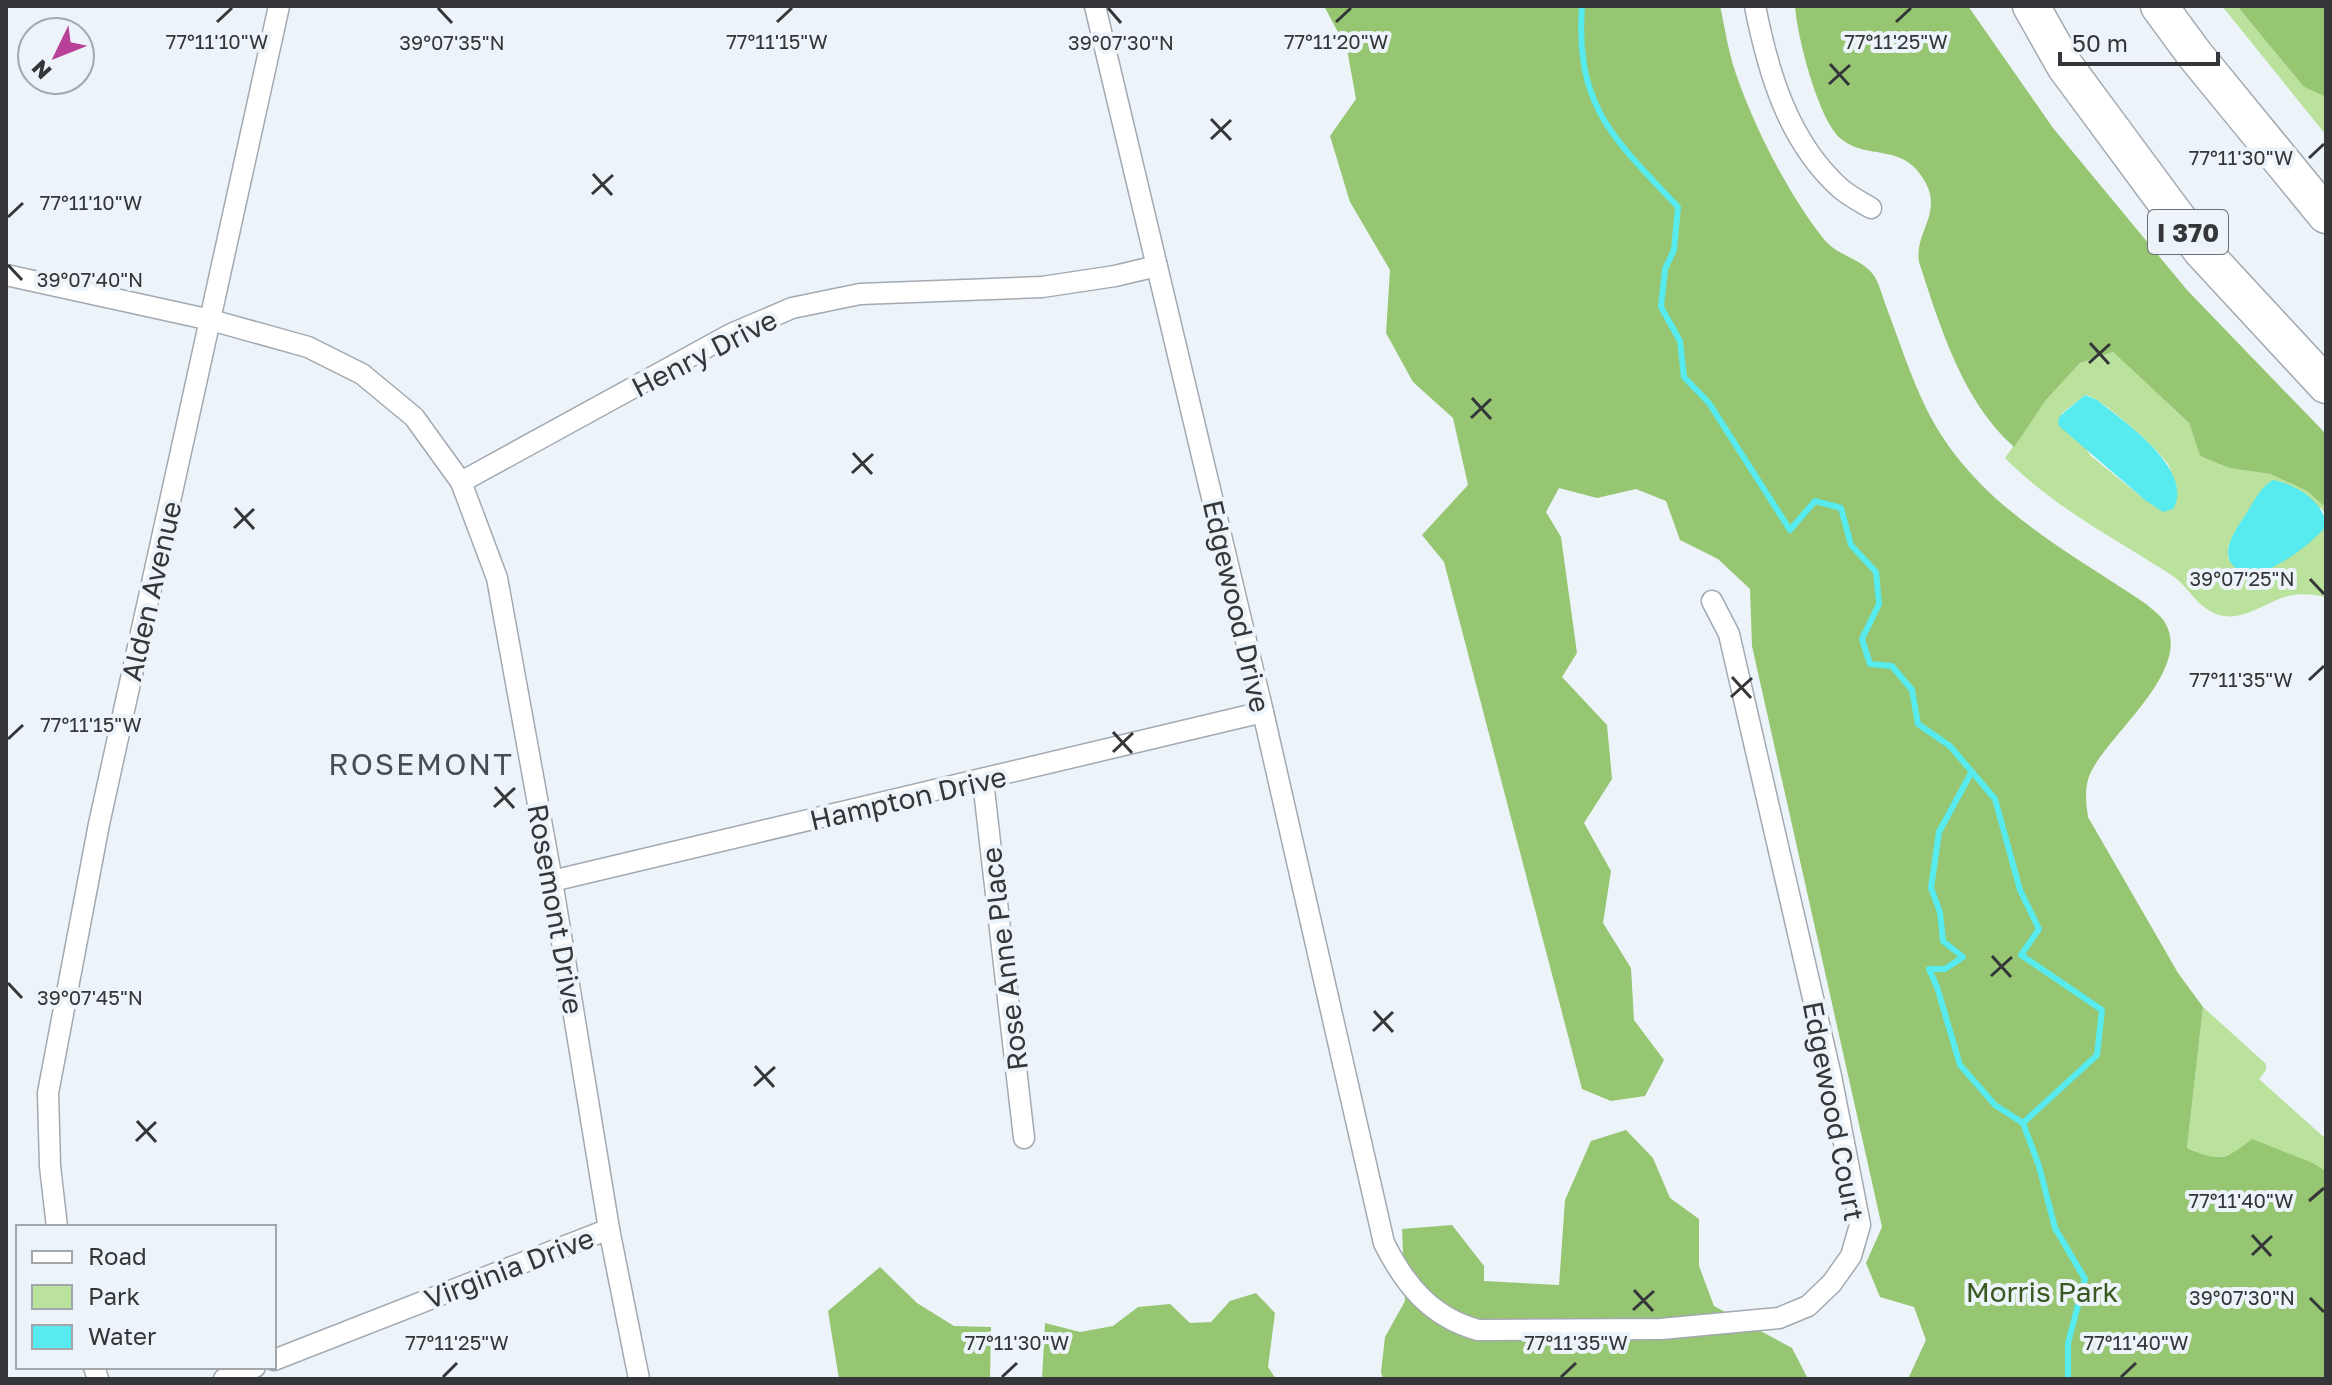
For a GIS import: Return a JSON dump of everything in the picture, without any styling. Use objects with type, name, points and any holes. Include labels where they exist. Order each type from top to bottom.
[{"type":"highway","name":"I 370","points":[[2031,6],[2065,66],[2201,250],[2326,385]]},
{"type":"highway","points":[[2159,6],[2326,215]]},
{"type":"highway","points":[[2269,147],[2326,191]]},
{"type":"highway","points":[[2269,147],[2326,202]]},
{"type":"street","name":"Alden Avenue","points":[[57,1225],[50,1166],[48,1093],[99,824],[279,6]]},
{"type":"street","name":"Edgewood Drive","points":[[1095,6],[1263,712],[1375,1207]]},
{"type":"street","points":[[1755,6],[1776,91],[1795,130],[1817,164],[1842,190],[1871,208]]},
{"type":"street","name":"Henry Drive","points":[[461,482],[731,334],[792,308],[860,294],[1042,287],[1157,266]]},
{"type":"street","name":"Rosemont Drive","points":[[6,275],[211,320],[308,347],[362,374],[414,417],[461,482],[497,578],[552,881],[609,1229],[639,1379]]},
{"type":"street","name":"Edgewood Court","points":[[1375,1207],[1384,1243],[1402,1278],[1440,1312],[1478,1330],[1661,1329],[1779,1318],[1808,1306],[1832,1283],[1851,1256],[1860,1225],[1831,1076],[1729,634],[1712,601]]},
{"type":"street","name":"Hampton Drive","points":[[552,881],[1263,712]]},
{"type":"street","name":"Rose Anne Place","points":[[983,781],[1024,1138]]},
{"type":"street","name":"Virginia Drive","points":[[276,1359],[609,1229]]},
{"type":"street","points":[[224,1379],[250,1369]]},
{"type":"green space","name":"Morris Park","points":[[1324,6],[1720,6],[1735,71],[1751,114],[1773,158],[1797,201],[1823,238],[1874,276],[1920,396],[1946,441],[1969,471],[2022,521],[2146,604],[2164,621],[2170,640],[2168,659],[2146,700],[2090,774],[2086,790],[2088,817],[2178,973],[2203,1007],[2187,1148],[2207,1156],[2221,1157],[2235,1152],[2252,1139],[2326,1171],[2326,1379],[1908,1379],[1926,1340],[1914,1307],[1880,1297],[1866,1263],[1882,1227],[1752,646],[1750,589],[1718,559],[1680,540],[1666,501],[1636,489],[1597,498],[1559,488],[1546,512],[1561,537],[1577,653],[1562,677],[1607,725],[1612,779],[1584,823],[1611,871],[1603,923],[1631,968],[1634,1020],[1664,1060],[1645,1096],[1611,1101],[1582,1089],[1444,562],[1422,535],[1468,485],[1453,418],[1413,382],[1386,333],[1390,270],[1350,202],[1330,136],[1356,99],[1347,49]]},
{"type":"green space","points":[[1795,6],[1968,6],[2053,128],[2187,290],[2326,434],[2326,508],[2307,491],[2270,474],[2229,468],[2200,456],[2189,423],[2113,352],[2080,363],[2046,400],[2014,447],[1980,408],[1955,361],[1935,311],[1919,262],[1920,241],[1931,203],[1924,180],[1906,161],[1850,145],[1832,128],[1810,76]]},
{"type":"green space","points":[[2222,6],[2237,6],[2304,87],[2326,97],[2326,135]]},
{"type":"green space","points":[[2237,6],[2326,6],[2326,97],[2304,87]]},
{"type":"green space","points":[[2113,352],[2189,423],[2200,456],[2229,468],[2270,474],[2307,491],[2326,508],[2326,515],[2321,508],[2233,535],[2228,559],[2298,550],[2326,527],[2326,597],[2307,594],[2288,596],[2240,615],[2220,615],[2210,611],[2173,576],[2064,507],[2005,458],[2046,400],[2080,363]],"holes":[[[2085,395],[2142,436],[2162,457],[2170,468],[2177,495],[2145,500],[2091,456],[2061,414]]]},
{"type":"green space","points":[[2203,1007],[2266,1064],[2266,1070],[2259,1079],[2326,1139],[2326,1171],[2313,1163],[2234,1153],[2214,1159],[2187,1148]]},
{"type":"green space","points":[[1626,1130],[1653,1158],[1670,1198],[1699,1219],[1699,1266],[1714,1306],[1792,1348],[1808,1379],[1383,1379],[1385,1337],[1405,1301],[1402,1229],[1452,1225],[1484,1266],[1484,1281],[1559,1285],[1565,1200],[1591,1141]]},
{"type":"green space","points":[[880,1267],[917,1303],[954,1326],[991,1327],[990,1379],[839,1379],[828,1311]]},
{"type":"green space","points":[[1256,1293],[1275,1313],[1268,1367],[1276,1379],[1042,1379],[1045,1323],[1080,1332],[1113,1326],[1138,1307],[1170,1304],[1190,1323],[1211,1322],[1230,1301]]},
{"type":"water","points":[[2085,395],[2097,400],[2123,420],[2166,463],[2174,478],[2177,494],[2173,509],[2163,512],[2145,500],[2059,426],[2061,415]]},
{"type":"water","points":[[2273,480],[2308,496],[2321,510],[2326,527],[2277,565],[2257,573],[2241,571],[2228,556],[2230,541],[2258,495]]},
{"type":"waterway","points":[[1582,6],[1581,41],[1592,96],[1618,140],[1678,207],[1674,250],[1665,269],[1661,307],[1680,341],[1684,377],[1709,403],[1790,530],[1815,501],[1841,508],[1851,545],[1876,572],[1879,604],[1862,639],[1870,664],[1892,666],[1912,690],[1918,724],[1950,746],[1995,799],[2020,890],[2039,929],[2021,955],[2102,1010],[2097,1055],[2023,1123],[2039,1166],[2055,1228],[2085,1279],[2068,1343],[2068,1379]]},
{"type":"waterway","points":[[1971,773],[1939,832],[1931,888],[1940,912],[1943,941],[1963,957],[1945,969],[1929,969],[1960,1065],[1995,1105],[2023,1123]]},
{"type":"district","name":"ROSEMONT","points":[[421,764]]}]
